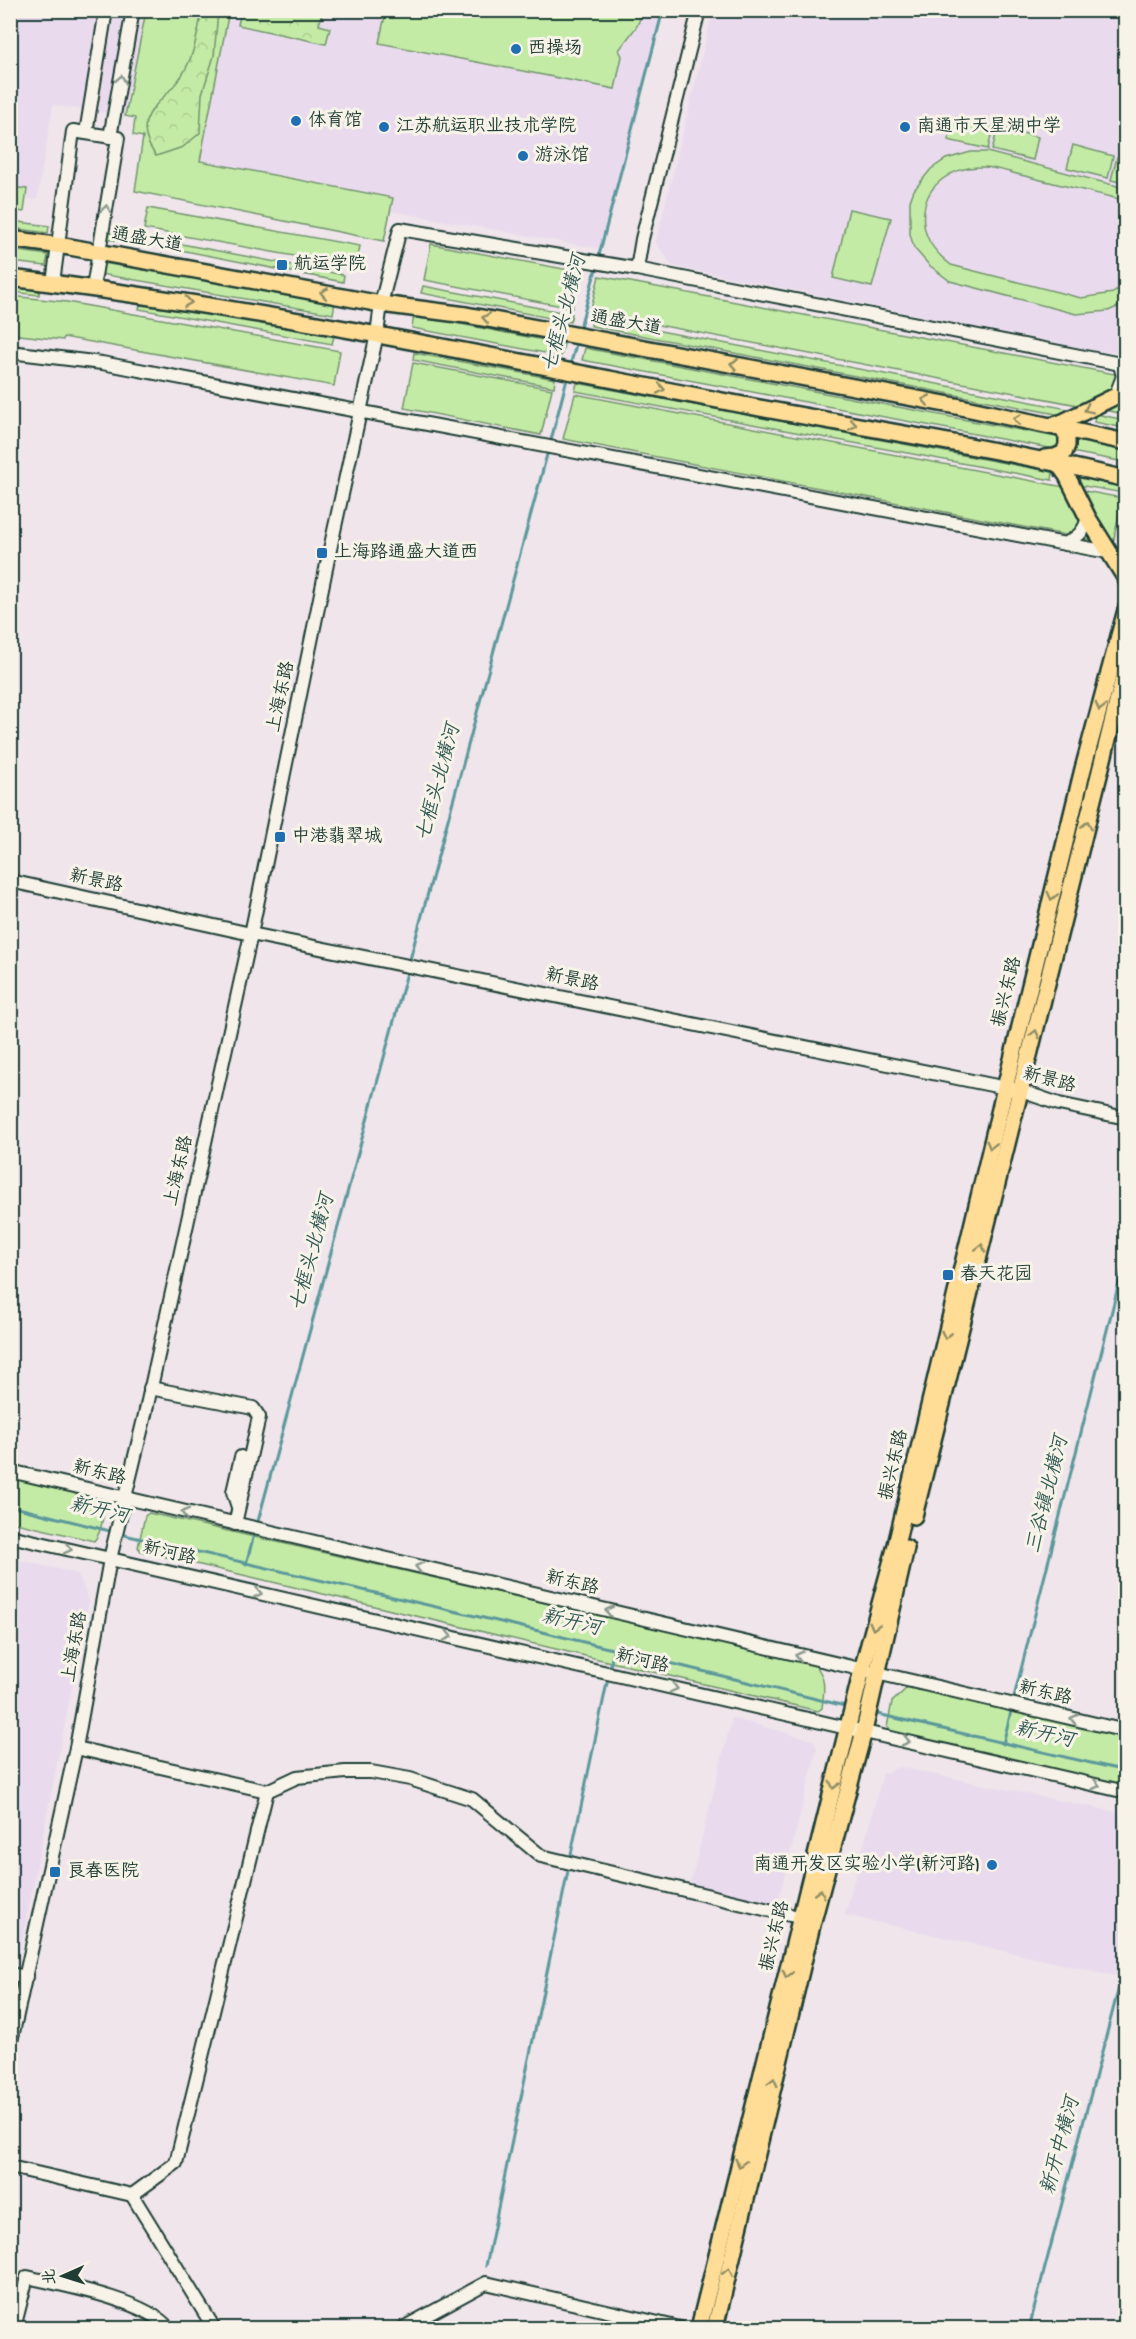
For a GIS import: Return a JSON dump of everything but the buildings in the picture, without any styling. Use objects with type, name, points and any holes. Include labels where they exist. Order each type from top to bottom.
[{"type":"main road","name":"通盛大道","points":[[10,240],[99,252],[381,304],[466,315],[944,403],[1125,442]]},
{"type":"main road","points":[[10,278],[93,288],[377,334],[1058,462],[1125,479]]},
{"type":"main road","points":[[1039,459],[1064,453],[1067,435],[1056,427],[1120,394]]},
{"type":"main road","points":[[1058,462],[1125,579]]},
{"type":"main road","name":"振兴东路","points":[[699,2328],[860,1716],[895,1549],[1005,1088],[1083,769],[1125,610]]},
{"type":"main road","name":"振兴东路","points":[[870,1671],[907,1543],[1125,667]]},
{"type":"main road","name":"振兴东路","points":[[714,2328],[807,1919]]},
{"type":"street","points":[[86,133],[106,10]]},
{"type":"street","points":[[110,137],[133,10]]},
{"type":"street","points":[[699,10],[635,268],[1123,365],[1120,394]]},
{"type":"street","points":[[53,283],[73,131],[118,138],[93,288]]},
{"type":"street","name":"上海东路","points":[[10,2046],[76,1748],[110,1559],[251,934],[377,334],[381,304],[400,229],[635,268]]},
{"type":"street","points":[[10,352],[102,363],[1108,552]]},
{"type":"street","points":[[1065,544],[1079,537],[1085,529],[1088,518]]},
{"type":"street","name":"新景路","points":[[10,881],[251,934],[1021,1091],[1059,1104],[1125,1118]]},
{"type":"street","points":[[150,1388],[253,1408],[260,1416],[239,1508],[239,1525]]},
{"type":"street","points":[[239,1508],[233,1492],[242,1456]]},
{"type":"street","name":"新东路","points":[[10,1471],[1125,1731]]},
{"type":"street","name":"新河路","points":[[10,1536],[616,1675],[860,1716],[1125,1792]]},
{"type":"street","points":[[76,1748],[267,1791],[297,1777],[345,1772],[372,1772],[410,1779],[472,1798],[541,1856],[807,1919]]},
{"type":"street","points":[[132,2195],[176,2163],[267,1791]]},
{"type":"street","points":[[10,1974],[26,1977]]},
{"type":"street","points":[[10,2167],[132,2195],[214,2328]]},
{"type":"street","points":[[14,2328],[27,2277],[126,2303],[156,2317],[168,2328]]},
{"type":"street","points":[[403,2328],[486,2283],[680,2328]]},
{"type":"shaded area","name":"江苏航运职业技术学院","points":[[10,11],[663,11],[601,249],[391,211],[384,241],[135,191],[143,137],[133,135],[135,118],[53,105],[37,200],[11,195]]},
{"type":"shaded area","name":"南通市天星湖中学","points":[[713,11],[1125,11],[1125,354],[1092,350],[672,266],[656,242]]},
{"type":"shaded area","points":[[11,1558],[78,1574],[89,1601],[11,1997]]},
{"type":"shaded area","points":[[732,1718],[813,1740],[817,1748],[775,1913],[688,1893]]},
{"type":"shaded area","name":"南通开发区实验小学(新河路)","points":[[899,1767],[1125,1814],[1125,1978],[845,1915],[883,1774]]},
{"type":"green space","points":[[146,11],[229,11],[200,161],[393,198],[384,241],[135,191],[143,137],[133,135],[135,118],[125,116]]},
{"type":"green space","points":[[202,11],[218,11],[214,56],[202,94],[200,133],[183,147],[156,156],[145,129],[147,119],[152,109],[185,70],[194,48]]},
{"type":"green space","points":[[241,11],[323,11],[319,25],[330,28],[326,44],[238,25]]},
{"type":"green space","name":"西操场","points":[[386,11],[643,11],[637,26],[619,50],[622,56],[615,89],[379,43]]},
{"type":"green space","points":[[954,117],[993,127],[988,149],[948,140]]},
{"type":"green space","points":[[998,127],[1038,137],[1033,160],[992,150]]},
{"type":"green space","points":[[1073,145],[1113,156],[1108,178],[1067,168]]},
{"type":"green space","points":[[971,152],[987,152],[1125,188],[1125,206],[1119,199],[997,169],[980,167],[961,170],[943,178],[930,192],[926,201],[924,228],[939,254],[951,265],[1081,298],[1113,293],[1125,284],[1125,304],[1108,311],[1076,314],[950,281],[929,265],[914,248],[910,234],[910,201],[914,190],[931,169],[946,159]]},
{"type":"green space","points":[[1117,157],[1125,159],[1125,183],[1111,180]]},
{"type":"green space","points":[[11,187],[27,189],[24,212],[11,210]]},
{"type":"green space","points":[[148,208],[360,246],[356,267],[144,229]]},
{"type":"green space","points":[[849,209],[891,218],[872,287],[833,278]]},
{"type":"green space","points":[[11,221],[49,226],[48,233],[11,228]]},
{"type":"green space","points":[[95,231],[133,237],[132,243],[94,237]]},
{"type":"green space","points":[[171,242],[344,275],[343,282],[170,248]]},
{"type":"green space","points":[[431,244],[580,272],[572,308],[424,280]]},
{"type":"green space","points":[[11,250],[48,255],[46,266],[11,262]]},
{"type":"green space","points":[[91,261],[335,302],[333,314],[89,272]]},
{"type":"green space","points":[[599,276],[1125,376],[1125,414],[590,312]]},
{"type":"green space","points":[[11,284],[40,288],[39,295],[11,292]]},
{"type":"green space","points":[[423,286],[572,314],[570,322],[421,293]]},
{"type":"green space","points":[[11,296],[67,302],[340,351],[334,386],[64,337],[63,340],[11,334]]},
{"type":"green space","points":[[141,302],[334,336],[332,344],[139,309]]},
{"type":"green space","points":[[414,315],[564,344],[561,356],[412,328]]},
{"type":"green space","points":[[592,318],[1068,409],[1067,416],[591,326]]},
{"type":"green space","points":[[585,348],[1062,438],[1060,450],[582,360]]},
{"type":"green space","points":[[414,353],[555,379],[554,387],[413,360]]},
{"type":"green space","points":[[413,363],[552,389],[541,435],[404,408]]},
{"type":"green space","points":[[577,383],[1053,472],[1052,480],[575,391]]},
{"type":"green space","points":[[575,394],[1122,498],[1113,544],[563,439]]},
{"type":"green space","points":[[1096,414],[1125,420],[1125,428],[1094,422]]},
{"type":"green space","points":[[1073,440],[1125,450],[1125,462],[1071,452]]},
{"type":"green space","points":[[1079,477],[1124,486],[1123,493],[1078,485]]},
{"type":"green space","points":[[11,1477],[101,1498],[102,1521],[94,1541],[11,1522]]},
{"type":"green space","points":[[149,1513],[814,1664],[823,1679],[822,1708],[818,1711],[141,1551],[138,1547],[145,1516]]},
{"type":"green space","points":[[909,1686],[1125,1737],[1125,1786],[895,1734],[887,1727],[892,1702]]},
{"type":"waterway","name":"七框头北横河","points":[[598,259],[663,10]]},
{"type":"waterway","name":"七框头北横河","points":[[579,331],[597,265]]},
{"type":"waterway","name":"七框头北横河","points":[[570,366],[577,341]]},
{"type":"waterway","name":"七框头北横河","points":[[550,444],[568,375]]},
{"type":"waterway","name":"七框头北横河","points":[[409,963],[548,451]]},
{"type":"waterway","name":"七框头北横河","points":[[257,1525],[408,969]]},
{"type":"waterway","name":"三谷镇北横河","points":[[1013,1701],[1126,1255]]},
{"type":"waterway","name":"新开河","points":[[10,1506],[114,1532]]},
{"type":"waterway","name":"七框头北横河","points":[[246,1564],[255,1531]]},
{"type":"waterway","name":"新开河","points":[[120,1534],[514,1625],[849,1707]]},
{"type":"waterway","points":[[609,1671],[614,1649]]},
{"type":"waterway","points":[[570,1859],[608,1678]]},
{"type":"waterway","name":"三谷镇北横河","points":[[1003,1744],[1012,1707]]},
{"type":"waterway","name":"三谷镇北横河","points":[[873,1713],[1126,1771]]},
{"type":"waterway","points":[[486,2266],[569,1866]]},
{"type":"waterway","name":"新开中横河","points":[[1029,2328],[1123,1972]]},
{"type":"place","name":"西操场","points":[[516,49]]},
{"type":"place","name":"体育馆","points":[[296,121]]},
{"type":"place","name":"江苏航运职业技术学院","points":[[384,127]]},
{"type":"place","name":"南通市天星湖中学","points":[[905,127]]},
{"type":"place","name":"游泳馆","points":[[523,156]]},
{"type":"place","name":"航运学院","points":[[282,265]]},
{"type":"place","name":"上海路通盛大道西","points":[[322,553]]},
{"type":"place","name":"中港翡翠城","points":[[280,837]]},
{"type":"place","name":"春天花园","points":[[948,1275]]},
{"type":"place","name":"南通开发区实验小学(新河路)","points":[[992,1865]]},
{"type":"place","name":"良春医院","points":[[55,1872]]}]
